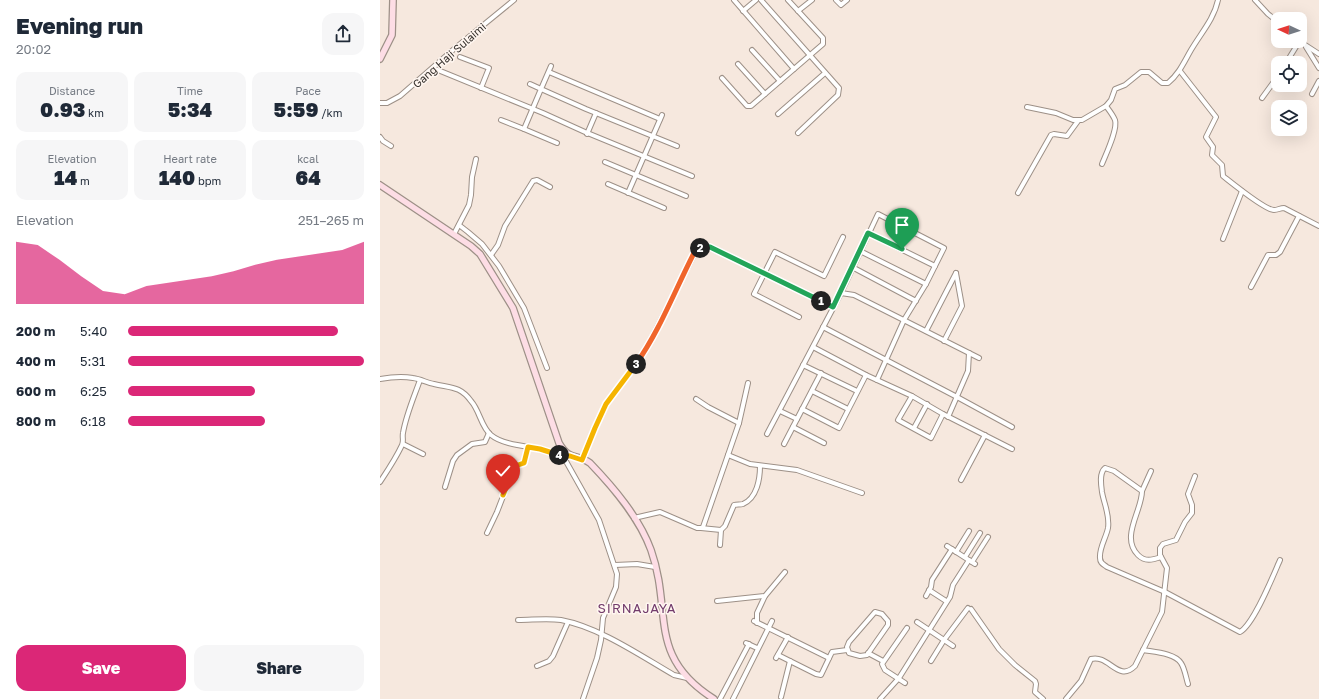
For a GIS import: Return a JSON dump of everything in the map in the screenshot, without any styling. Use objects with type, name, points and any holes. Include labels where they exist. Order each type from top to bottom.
[{"type":"street","points":[[380,60],[392,35],[393,0]]},
{"type":"street","name":"Gang Haji Sulaimi","points":[[380,103],[387,103],[400,96],[514,0]]},
{"type":"street","points":[[734,0],[794,69]]},
{"type":"street","points":[[743,11],[756,0]]},
{"type":"street","points":[[761,0],[838,85],[838,95],[798,134]]},
{"type":"street","points":[[722,78],[748,107],[751,106],[823,44],[824,40],[788,0]]},
{"type":"street","points":[[798,11],[812,0]]},
{"type":"street","points":[[836,0],[841,5],[847,0]]},
{"type":"street","points":[[1027,107],[1056,113],[1078,121],[1085,119],[1106,106],[1115,89],[1125,85],[1141,72],[1149,72],[1162,83],[1166,84],[1170,82],[1180,71],[1192,48],[1210,22],[1218,0]]},
{"type":"street","points":[[1255,0],[1271,16]]},
{"type":"street","points":[[1307,48],[1319,54]]},
{"type":"street","points":[[1307,48],[1319,68]]},
{"type":"street","points":[[752,50],[780,81]]},
{"type":"street","points":[[460,57],[489,68],[481,88]]},
{"type":"street","points":[[738,64],[765,94]]},
{"type":"street","points":[[524,129],[551,66]]},
{"type":"street","points":[[432,68],[533,109],[587,134],[692,176]]},
{"type":"street","points":[[1180,71],[1216,117],[1206,137],[1213,147],[1212,155],[1222,165],[1223,176],[1256,201],[1271,209],[1275,210],[1282,207],[1319,226]]},
{"type":"street","points":[[549,72],[661,117],[628,193]]},
{"type":"street","points":[[778,114],[826,73]]},
{"type":"street","points":[[1312,94],[1319,81]]},
{"type":"street","points":[[530,84],[677,146]]},
{"type":"street","points":[[1262,98],[1271,86]]},
{"type":"street","points":[[1102,164],[1115,126],[1115,120],[1106,106]]},
{"type":"street","points":[[587,134],[596,113]]},
{"type":"street","points":[[501,120],[557,143]]},
{"type":"street","points":[[1018,193],[1050,135],[1054,134],[1067,136],[1078,121]]},
{"type":"street","points":[[380,137],[391,146]]},
{"type":"street","points":[[457,229],[468,209],[476,159]]},
{"type":"street","points":[[605,162],[686,196]]},
{"type":"street","points":[[491,255],[498,245],[505,226],[533,181],[537,180],[550,187]]},
{"type":"street","points":[[608,184],[664,208]]},
{"type":"street","points":[[380,185],[457,229],[491,255],[513,308],[546,368]]},
{"type":"street","points":[[1223,239],[1242,191]]},
{"type":"street","points":[[767,434],[841,293],[878,214],[944,248],[926,284],[904,320],[877,380]]},
{"type":"street","points":[[1251,288],[1268,255],[1276,255],[1280,252],[1299,216]]},
{"type":"street","points":[[457,229],[466,236],[522,304],[528,334],[556,437],[564,451],[570,456]]},
{"type":"street","points":[[868,233],[935,266]]},
{"type":"street","points":[[799,317],[754,294],[775,252],[824,276],[843,237]]},
{"type":"street","points":[[582,460],[606,404],[644,353],[697,249],[702,247],[710,247],[833,307]]},
{"type":"street","points":[[860,251],[926,284]]},
{"type":"street","points":[[852,268],[916,301]]},
{"type":"street","points":[[926,332],[956,273],[962,306],[944,341]]},
{"type":"street","points":[[841,293],[854,295],[979,358]]},
{"type":"street","points":[[823,327],[1012,427]]},
{"type":"street","points":[[813,347],[866,375],[912,396],[948,417],[1012,449]]},
{"type":"street","points":[[948,417],[968,371],[969,353]]},
{"type":"street","points":[[803,365],[856,391]]},
{"type":"street","points":[[784,444],[821,373]]},
{"type":"street","points":[[802,409],[839,428],[856,391],[866,375]]},
{"type":"street","points":[[380,379],[400,377],[456,388],[465,394],[476,407],[489,433],[500,440],[563,456],[570,456],[588,462],[598,471],[634,518],[649,545],[655,567],[667,642],[677,665],[687,678],[714,699]]},
{"type":"street","points":[[380,482],[387,473],[390,465],[403,444],[403,433],[420,380]]},
{"type":"street","points":[[701,528],[704,525],[728,455],[748,383]]},
{"type":"street","points":[[812,391],[848,409]]},
{"type":"street","points":[[912,396],[898,420],[930,438],[944,414]]},
{"type":"street","points":[[696,399],[738,423]]},
{"type":"street","points":[[914,428],[927,404]]},
{"type":"street","points":[[780,411],[797,419]]},
{"type":"street","points":[[793,427],[824,443]]},
{"type":"street","points":[[445,486],[454,459],[472,444],[485,442],[489,433]]},
{"type":"street","points":[[961,480],[985,436]]},
{"type":"street","points":[[403,444],[423,454]]},
{"type":"street","points":[[487,533],[514,468],[524,463],[528,447]]},
{"type":"street","points":[[728,455],[743,462],[760,466],[797,470],[862,494]]},
{"type":"street","points":[[563,456],[599,520],[617,574],[616,587],[603,618],[597,658],[583,699]]},
{"type":"street","points":[[720,545],[721,530],[725,526],[734,505],[743,504],[754,494],[759,480],[760,466]]},
{"type":"street","points":[[1142,491],[1112,469],[1108,468],[1103,470],[1102,492],[1108,515],[1108,525],[1100,553],[1100,560],[1107,567],[1165,592],[1240,632],[1246,627],[1266,594],[1280,560]]},
{"type":"street","points":[[1151,471],[1142,491],[1141,501],[1131,532],[1131,544],[1136,553],[1142,558],[1149,560],[1161,557]]},
{"type":"street","points":[[1066,699],[1081,681],[1091,659],[1099,658],[1117,669],[1126,672],[1135,666],[1162,612],[1167,568],[1159,553],[1161,546],[1165,543],[1176,540],[1192,512],[1192,505],[1188,494],[1195,476]]},
{"type":"street","points":[[634,518],[660,512],[697,528],[721,530]]},
{"type":"street","points":[[956,552],[969,531]]},
{"type":"street","points":[[970,561],[980,533]]},
{"type":"street","points":[[880,699],[899,678],[946,601],[950,597],[953,585],[988,537]]},
{"type":"street","points":[[926,596],[931,587],[932,580],[949,548],[970,561]]},
{"type":"street","points":[[615,565],[637,564],[655,567]]},
{"type":"street","points":[[785,572],[765,596],[757,613],[755,622],[829,658]]},
{"type":"street","points":[[929,590],[946,601]]},
{"type":"street","points":[[716,601],[765,596]]},
{"type":"street","points":[[931,661],[944,640],[970,608],[999,649],[1015,665],[1035,681],[1035,692],[1043,699]]},
{"type":"street","points":[[788,637],[777,656],[821,675],[829,658],[834,652],[847,650],[849,653],[860,656],[868,653],[888,625],[888,621],[878,612],[874,612],[849,642],[847,650]]},
{"type":"street","points":[[518,620],[554,619],[568,622],[601,634],[674,675],[687,678]]},
{"type":"street","points":[[733,699],[772,620]]},
{"type":"street","points":[[537,666],[549,661],[568,622]]},
{"type":"street","points":[[917,622],[952,646]]},
{"type":"street","points":[[905,683],[885,670],[883,667],[883,662],[907,628]]},
{"type":"street","points":[[720,699],[748,643],[757,648]]},
{"type":"street","points":[[1144,650],[1161,653],[1178,660],[1183,667],[1188,684]]},
{"type":"street","points":[[868,653],[883,662]]},
{"type":"street","points":[[781,696],[790,661]]},
{"type":"district","name":"SIRNAJAYA","points":[[637,608]]},
{"type":"route","points":[[503,495],[515,466],[524,463],[528,447],[540,449],[560,456],[570,456],[582,460],[606,404],[644,353],[697,249],[702,247],[710,247],[833,307],[841,293],[868,233],[902,249]]}]
